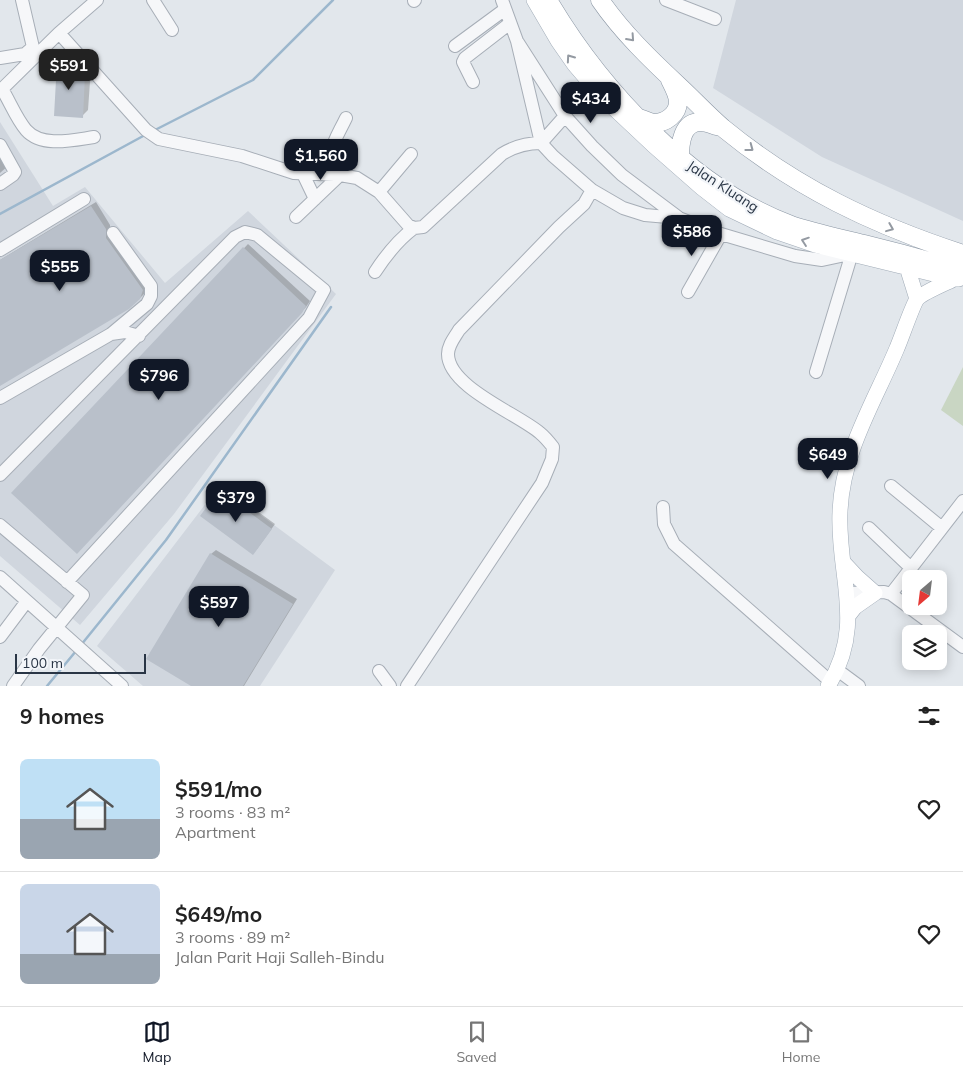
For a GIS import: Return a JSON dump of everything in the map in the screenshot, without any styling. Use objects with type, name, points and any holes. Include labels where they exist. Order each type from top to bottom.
[{"type":"highway","name":"Jalan Kluang","points":[[548,0],[558,17],[599,73],[639,118],[680,158],[712,182],[757,210],[791,225],[960,276]]},
{"type":"highway","points":[[600,0],[635,43],[669,77],[722,127],[764,159],[811,190],[890,228],[963,254]]},
{"type":"highway","points":[[639,118],[653,122],[662,121],[672,116],[677,110],[679,100],[669,77]]},
{"type":"highway","points":[[680,158],[680,144],[684,133],[690,125],[700,122],[722,127]]},
{"type":"main road","points":[[534,0],[574,64],[604,99],[652,145],[729,209],[777,232],[815,245],[907,267],[960,276]]},
{"type":"main road","points":[[907,267],[917,299]]},
{"type":"main road","points":[[832,679],[845,649],[848,632],[847,592],[840,512],[843,480],[855,440],[884,378],[917,299],[960,276]]},
{"type":"main road","points":[[843,562],[875,592],[855,607],[848,616]]},
{"type":"street","points":[[22,0],[34,51]]},
{"type":"street","points":[[153,0],[172,30]]},
{"type":"street","points":[[666,0],[715,19]]},
{"type":"street","points":[[94,1],[59,33],[34,51],[1,90],[26,130],[36,137],[47,140],[66,141],[94,137]]},
{"type":"street","points":[[455,46],[503,5],[516,41],[541,143],[592,190],[623,208],[645,215],[679,218],[721,234],[794,256],[822,260],[852,253],[816,372]]},
{"type":"street","points":[[474,82],[463,62],[465,58],[509,24]]},
{"type":"street","points":[[59,33],[149,133],[158,139],[242,156],[294,173],[357,178],[379,192],[408,225],[414,228]]},
{"type":"street","points":[[516,41],[565,116],[592,146],[622,175],[679,218]]},
{"type":"street","points":[[0,58],[34,51]]},
{"type":"street","points":[[375,272],[386,255],[405,235],[414,228],[423,226],[502,154],[526,143],[541,143],[565,116]]},
{"type":"street","points":[[337,175],[330,158],[331,149],[346,118]]},
{"type":"street","points":[[0,145],[15,172],[0,184]]},
{"type":"street","points":[[379,192],[411,154]]},
{"type":"street","points":[[302,174],[315,199]]},
{"type":"street","points":[[296,217],[337,175]]},
{"type":"street","points":[[407,686],[542,483],[552,459],[553,447],[540,432],[489,402],[453,372],[448,354],[452,340],[459,330],[559,227],[584,204],[592,190]]},
{"type":"street","points":[[0,250],[84,199]]},
{"type":"street","points":[[0,476],[236,236],[245,232],[257,235],[324,290],[309,318],[67,582]]},
{"type":"street","points":[[0,398],[111,334],[147,304],[151,296],[151,286],[113,233]]},
{"type":"street","points":[[688,292],[721,234]]},
{"type":"street","points":[[111,334],[125,332],[139,336]]},
{"type":"street","points":[[891,486],[942,528]]},
{"type":"street","points":[[891,594],[963,501]]},
{"type":"street","points":[[663,507],[664,524],[674,544],[832,679],[859,686]]},
{"type":"street","points":[[0,525],[84,595],[30,660],[14,686]]},
{"type":"street","points":[[869,528],[911,568]]},
{"type":"street","points":[[0,577],[122,686]]},
{"type":"street","points":[[847,592],[891,594],[963,648]]},
{"type":"street","points":[[0,637],[27,601]]},
{"type":"street","points":[[380,670],[390,686]]},
{"type":"shaded area","points":[[736,0],[963,0],[963,221],[822,157],[713,88]]},
{"type":"shaded area","points":[[0,122],[53,206],[85,187],[165,283],[248,211],[336,294],[174,514],[80,625],[0,556]]},
{"type":"shaded area","points":[[220,485],[335,570],[260,686],[143,686],[97,646]]},
{"type":"green space","points":[[963,367],[963,426],[941,410]]},
{"type":"building","points":[[57,62],[75,63],[85,74],[83,118],[54,116]]},
{"type":"building","points":[[91,206],[106,229],[106,238],[143,290],[140,299],[129,309],[0,386],[0,260]]},
{"type":"building","points":[[243,247],[306,306],[302,313],[77,554],[11,493]]},
{"type":"building","points":[[219,490],[272,529],[253,555],[200,516]]},
{"type":"building","points":[[210,553],[293,604],[243,686],[191,686],[146,659]]},
{"type":"waterway","points":[[155,130],[253,80],[333,0]]},
{"type":"waterway","points":[[0,214],[145,135]]},
{"type":"waterway","points":[[81,645],[166,540],[331,307]]},
{"type":"waterway","points":[[47,686],[76,651]]}]
